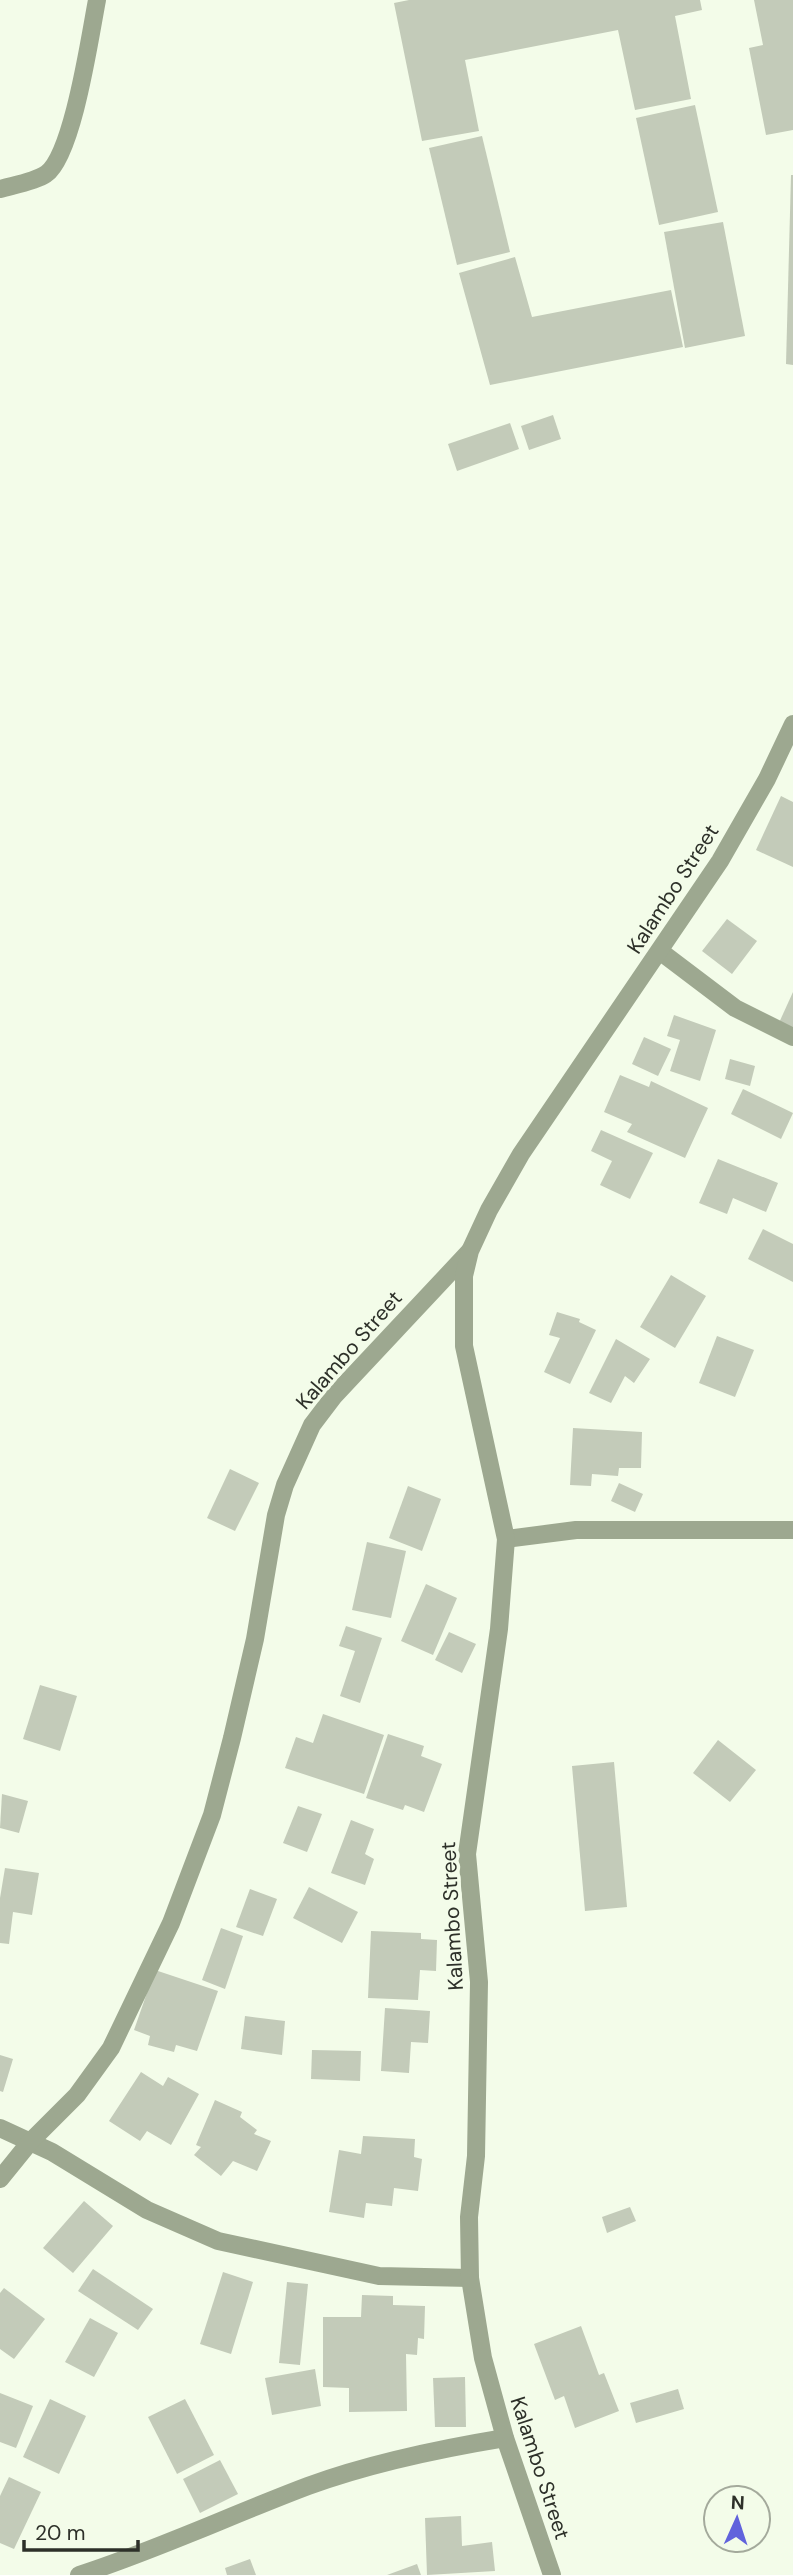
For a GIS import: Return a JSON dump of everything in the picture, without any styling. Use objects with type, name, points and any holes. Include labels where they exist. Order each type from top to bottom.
[{"type":"street","points":[[0,189],[44,175],[60,160],[83,74],[97,0]]},
{"type":"street","name":"Kalambo Street","points":[[552,2575],[505,2438],[483,2358],[470,2278],[469,2217],[476,2156],[479,1982],[467,1854],[499,1629],[506,1539],[464,1346],[463,1298],[470,1251],[489,1210],[521,1154],[661,952],[720,861],[767,779],[793,724]]},
{"type":"street","points":[[661,952],[735,1008],[793,1037]]},
{"type":"street","name":"Kalambo Street","points":[[0,2179],[30,2142],[77,2095],[111,2048],[171,1923],[195,1863],[235,1726],[255,1639],[276,1515],[285,1485],[312,1425],[334,1396],[470,1251]]},
{"type":"street","points":[[506,1539],[576,1530],[793,1530]]},
{"type":"street","points":[[0,2128],[30,2142],[147,2210],[218,2241],[379,2276],[470,2278]]},
{"type":"street","points":[[79,2575],[333,2478],[397,2460],[505,2438]]},
{"type":"building","points":[[409,0],[700,0],[702,10],[675,16],[691,99],[635,110],[618,30],[465,60],[479,131],[422,141],[394,3]]},
{"type":"building","points":[[754,0],[793,0],[793,130],[766,135],[749,48],[763,45]]},
{"type":"building","points":[[695,105],[718,212],[659,225],[636,118]]},
{"type":"building","points":[[482,136],[510,252],[457,265],[429,148]]},
{"type":"building","points":[[793,175],[793,365],[786,364]]},
{"type":"building","points":[[723,222],[745,336],[685,348],[664,232]]},
{"type":"building","points":[[515,257],[532,317],[671,290],[683,347],[490,385],[459,273]]},
{"type":"building","points":[[553,415],[561,439],[529,450],[521,426]]},
{"type":"building","points":[[510,423],[519,449],[457,471],[448,444]]},
{"type":"building","points":[[781,796],[793,802],[793,867],[756,850]]},
{"type":"building","points":[[727,919],[757,941],[732,974],[702,951]]},
{"type":"building","points":[[793,992],[793,1032],[778,1025]]},
{"type":"building","points":[[674,1015],[716,1030],[700,1081],[670,1071],[680,1040],[667,1036]]},
{"type":"building","points":[[644,1037],[671,1049],[658,1076],[632,1064]]},
{"type":"building","points":[[730,1059],[755,1066],[750,1086],[725,1079]]},
{"type":"building","points":[[620,1075],[649,1087],[651,1081],[708,1108],[685,1158],[627,1132],[632,1124],[604,1112]]},
{"type":"building","points":[[743,1089],[793,1113],[781,1139],[731,1114]]},
{"type":"building","points":[[601,1130],[653,1153],[630,1199],[600,1185],[612,1161],[591,1151]]},
{"type":"building","points":[[718,1159],[778,1183],[766,1212],[733,1198],[727,1214],[699,1203]]},
{"type":"building","points":[[763,1229],[793,1244],[793,1282],[748,1259]]},
{"type":"building","points":[[671,1275],[706,1296],[675,1348],[640,1327]]},
{"type":"building","points":[[557,1312],[580,1319],[579,1322],[596,1330],[570,1384],[544,1372],[560,1338],[549,1335]]},
{"type":"building","points":[[717,1336],[754,1350],[735,1397],[699,1383]]},
{"type":"building","points":[[616,1339],[650,1359],[634,1383],[625,1376],[611,1403],[589,1393]]},
{"type":"building","points":[[573,1428],[642,1432],[641,1468],[619,1468],[618,1476],[592,1474],[591,1486],[570,1485]]},
{"type":"building","points":[[230,1469],[259,1483],[235,1531],[207,1518]]},
{"type":"building","points":[[619,1483],[643,1494],[635,1512],[611,1501]]},
{"type":"building","points":[[408,1486],[441,1499],[422,1551],[389,1538]]},
{"type":"building","points":[[367,1542],[406,1551],[391,1618],[352,1610]]},
{"type":"building","points":[[426,1584],[457,1598],[433,1655],[401,1641]]},
{"type":"building","points":[[346,1626],[382,1638],[360,1703],[340,1696],[355,1651],[339,1646]]},
{"type":"building","points":[[449,1632],[476,1644],[462,1673],[435,1660]]},
{"type":"building","points":[[40,1685],[77,1696],[60,1751],[23,1739]]},
{"type":"building","points":[[323,1714],[384,1735],[364,1794],[285,1768],[296,1737],[313,1743]]},
{"type":"building","points":[[388,1734],[424,1746],[421,1756],[442,1764],[424,1812],[405,1805],[403,1810],[366,1798]]},
{"type":"building","points":[[718,1740],[756,1770],[730,1802],[693,1773]]},
{"type":"building","points":[[614,1762],[627,1907],[585,1911],[572,1766]]},
{"type":"building","points":[[2,1794],[28,1801],[19,1833],[0,1828]]},
{"type":"building","points":[[298,1806],[322,1814],[307,1852],[283,1843]]},
{"type":"building","points":[[351,1820],[374,1829],[365,1854],[374,1859],[365,1885],[331,1873]]},
{"type":"building","points":[[5,1868],[39,1873],[32,1915],[13,1912],[9,1944],[0,1943],[0,1898]]},
{"type":"building","points":[[309,1887],[358,1912],[342,1943],[293,1918]]},
{"type":"building","points":[[250,1889],[277,1899],[263,1936],[236,1927]]},
{"type":"building","points":[[221,1928],[243,1936],[225,1989],[202,1980]]},
{"type":"building","points":[[371,1931],[421,1933],[421,1939],[437,1940],[436,1971],[420,1970],[418,2000],[368,1998]]},
{"type":"building","points":[[155,1970],[218,1991],[197,2051],[176,2045],[174,2052],[148,2045],[150,2036],[134,2030]]},
{"type":"building","points":[[385,2008],[430,2011],[428,2043],[411,2042],[409,2073],[381,2071]]},
{"type":"building","points":[[245,2016],[285,2021],[282,2055],[241,2049]]},
{"type":"building","points":[[312,2050],[361,2051],[360,2081],[311,2079]]},
{"type":"building","points":[[0,2055],[13,2059],[3,2092],[0,2091]]},
{"type":"building","points":[[141,2072],[163,2086],[168,2077],[199,2094],[171,2145],[147,2131],[140,2141],[109,2121]]},
{"type":"building","points":[[215,2100],[242,2112],[240,2117],[257,2130],[254,2134],[271,2141],[257,2171],[233,2161],[221,2176],[194,2155],[201,2147],[196,2145]]},
{"type":"building","points":[[363,2136],[415,2139],[414,2157],[422,2159],[418,2191],[394,2188],[392,2206],[366,2203],[364,2218],[329,2212],[339,2150],[361,2154]]},
{"type":"building","points":[[84,2201],[113,2226],[73,2273],[43,2248]]},
{"type":"building","points":[[630,2207],[636,2221],[607,2233],[602,2217]]},
{"type":"building","points":[[93,2269],[153,2309],[138,2330],[78,2291]]},
{"type":"building","points":[[223,2272],[253,2282],[231,2354],[200,2344]]},
{"type":"building","points":[[287,2282],[308,2284],[300,2365],[279,2363]]},
{"type":"building","points":[[4,2288],[45,2319],[14,2359],[0,2349],[0,2293]]},
{"type":"building","points":[[362,2295],[393,2296],[393,2305],[425,2306],[424,2339],[418,2338],[417,2355],[406,2354],[407,2411],[349,2412],[349,2388],[323,2387],[323,2317],[361,2317]]},
{"type":"building","points":[[90,2318],[118,2333],[94,2377],[65,2362]]},
{"type":"building","points":[[581,2326],[599,2375],[604,2373],[619,2411],[575,2428],[564,2396],[555,2400],[534,2344]]},
{"type":"building","points":[[315,2369],[321,2406],[272,2415],[265,2378]]},
{"type":"building","points":[[465,2377],[466,2427],[435,2427],[433,2378]]},
{"type":"building","points":[[678,2389],[684,2409],[636,2423],[630,2403]]},
{"type":"building","points":[[0,2393],[33,2406],[16,2448],[0,2442]]},
{"type":"building","points":[[50,2399],[86,2416],[59,2474],[23,2457]]},
{"type":"building","points":[[185,2399],[214,2455],[177,2474],[148,2417]]},
{"type":"building","points":[[220,2460],[238,2494],[200,2513],[183,2479]]},
{"type":"building","points":[[9,2477],[41,2492],[14,2549],[0,2543],[0,2496]]},
{"type":"building","points":[[461,2516],[462,2546],[492,2542],[495,2571],[427,2575],[425,2518]]},
{"type":"building","points":[[250,2559],[256,2575],[227,2575],[225,2568]]},
{"type":"building","points":[[417,2564],[421,2575],[387,2575]]}]
